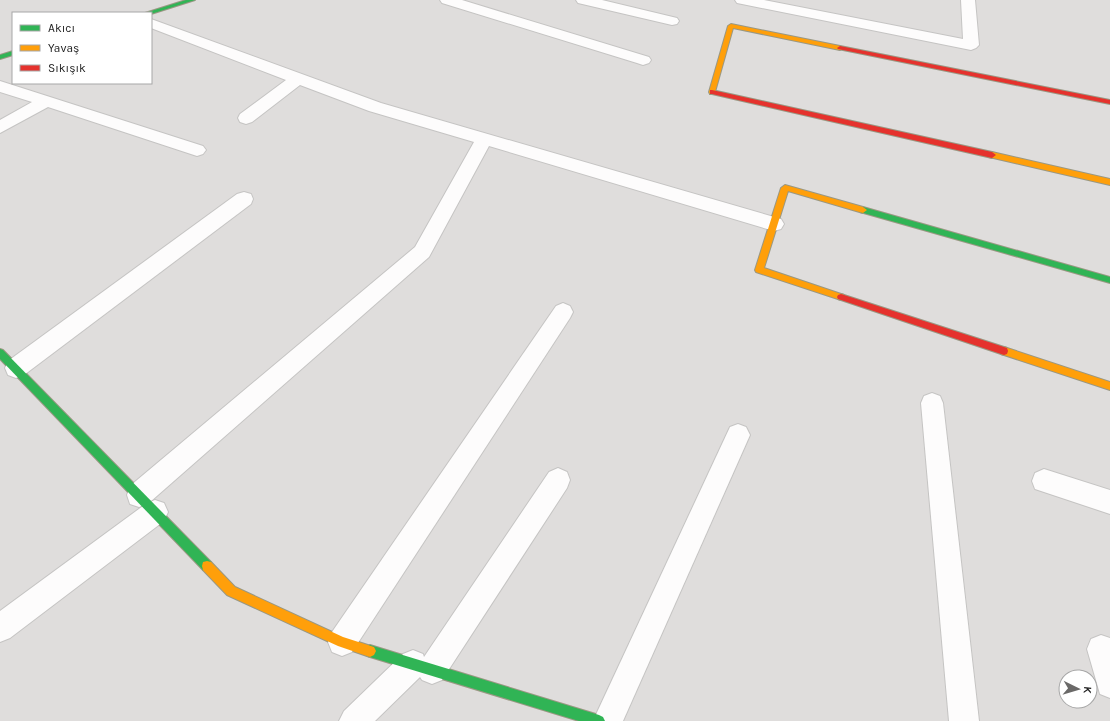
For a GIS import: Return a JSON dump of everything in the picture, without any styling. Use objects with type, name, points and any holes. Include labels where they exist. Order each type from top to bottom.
[{"type":"street","points":[[151,12],[192,0]]},
{"type":"street","points":[[447,0],[643,60]]},
{"type":"street","points":[[583,0],[672,21]]},
{"type":"street","points":[[742,0],[834,12],[971,45],[968,0]]},
{"type":"street","points":[[152,23],[375,107],[774,224]]},
{"type":"street","points":[[1110,102],[731,26],[711,92],[1110,182]]},
{"type":"street","points":[[0,57],[12,53]]},
{"type":"street","points":[[246,118],[299,78]]},
{"type":"street","points":[[0,86],[45,102],[197,150]]},
{"type":"street","points":[[0,127],[45,102]]},
{"type":"street","points":[[0,628],[147,503],[422,252],[484,140]]},
{"type":"street","points":[[1110,280],[785,188],[759,270],[1110,386]]},
{"type":"street","points":[[16,368],[244,199]]},
{"type":"street","points":[[342,642],[563,312]]},
{"type":"street","points":[[0,353],[231,591],[342,642],[599,721]]},
{"type":"street","points":[[932,403],[964,721]]},
{"type":"street","points":[[608,721],[738,435]]},
{"type":"street","points":[[354,721],[422,667],[558,480]]},
{"type":"street","points":[[1044,480],[1110,502]]},
{"type":"street","points":[[1110,652],[1101,649],[1110,684]]},
{"type":"shaded area","points":[[0,0],[1110,0],[1110,721],[0,721]]},
{"type":"traffic: fast","points":[[151,12],[192,0]]},
{"type":"traffic: fast","points":[[0,57],[12,53]]},
{"type":"traffic: fast","points":[[863,210],[1110,280]]},
{"type":"traffic: fast","points":[[0,353],[207,566]]},
{"type":"traffic: fast","points":[[370,651],[599,721]]},
{"type":"traffic: slow","points":[[712,92],[731,26],[840,48]]},
{"type":"traffic: slow","points":[[992,155],[1110,182]]},
{"type":"traffic: slow","points":[[841,297],[759,270],[785,188],[863,210]]},
{"type":"traffic: slow","points":[[1004,351],[1110,386]]},
{"type":"traffic: slow","points":[[207,566],[231,591],[342,642],[370,651]]},
{"type":"traffic: jam","points":[[840,48],[1110,102]]},
{"type":"traffic: jam","points":[[712,92],[992,155]]},
{"type":"traffic: jam","points":[[841,297],[1004,351]]}]
